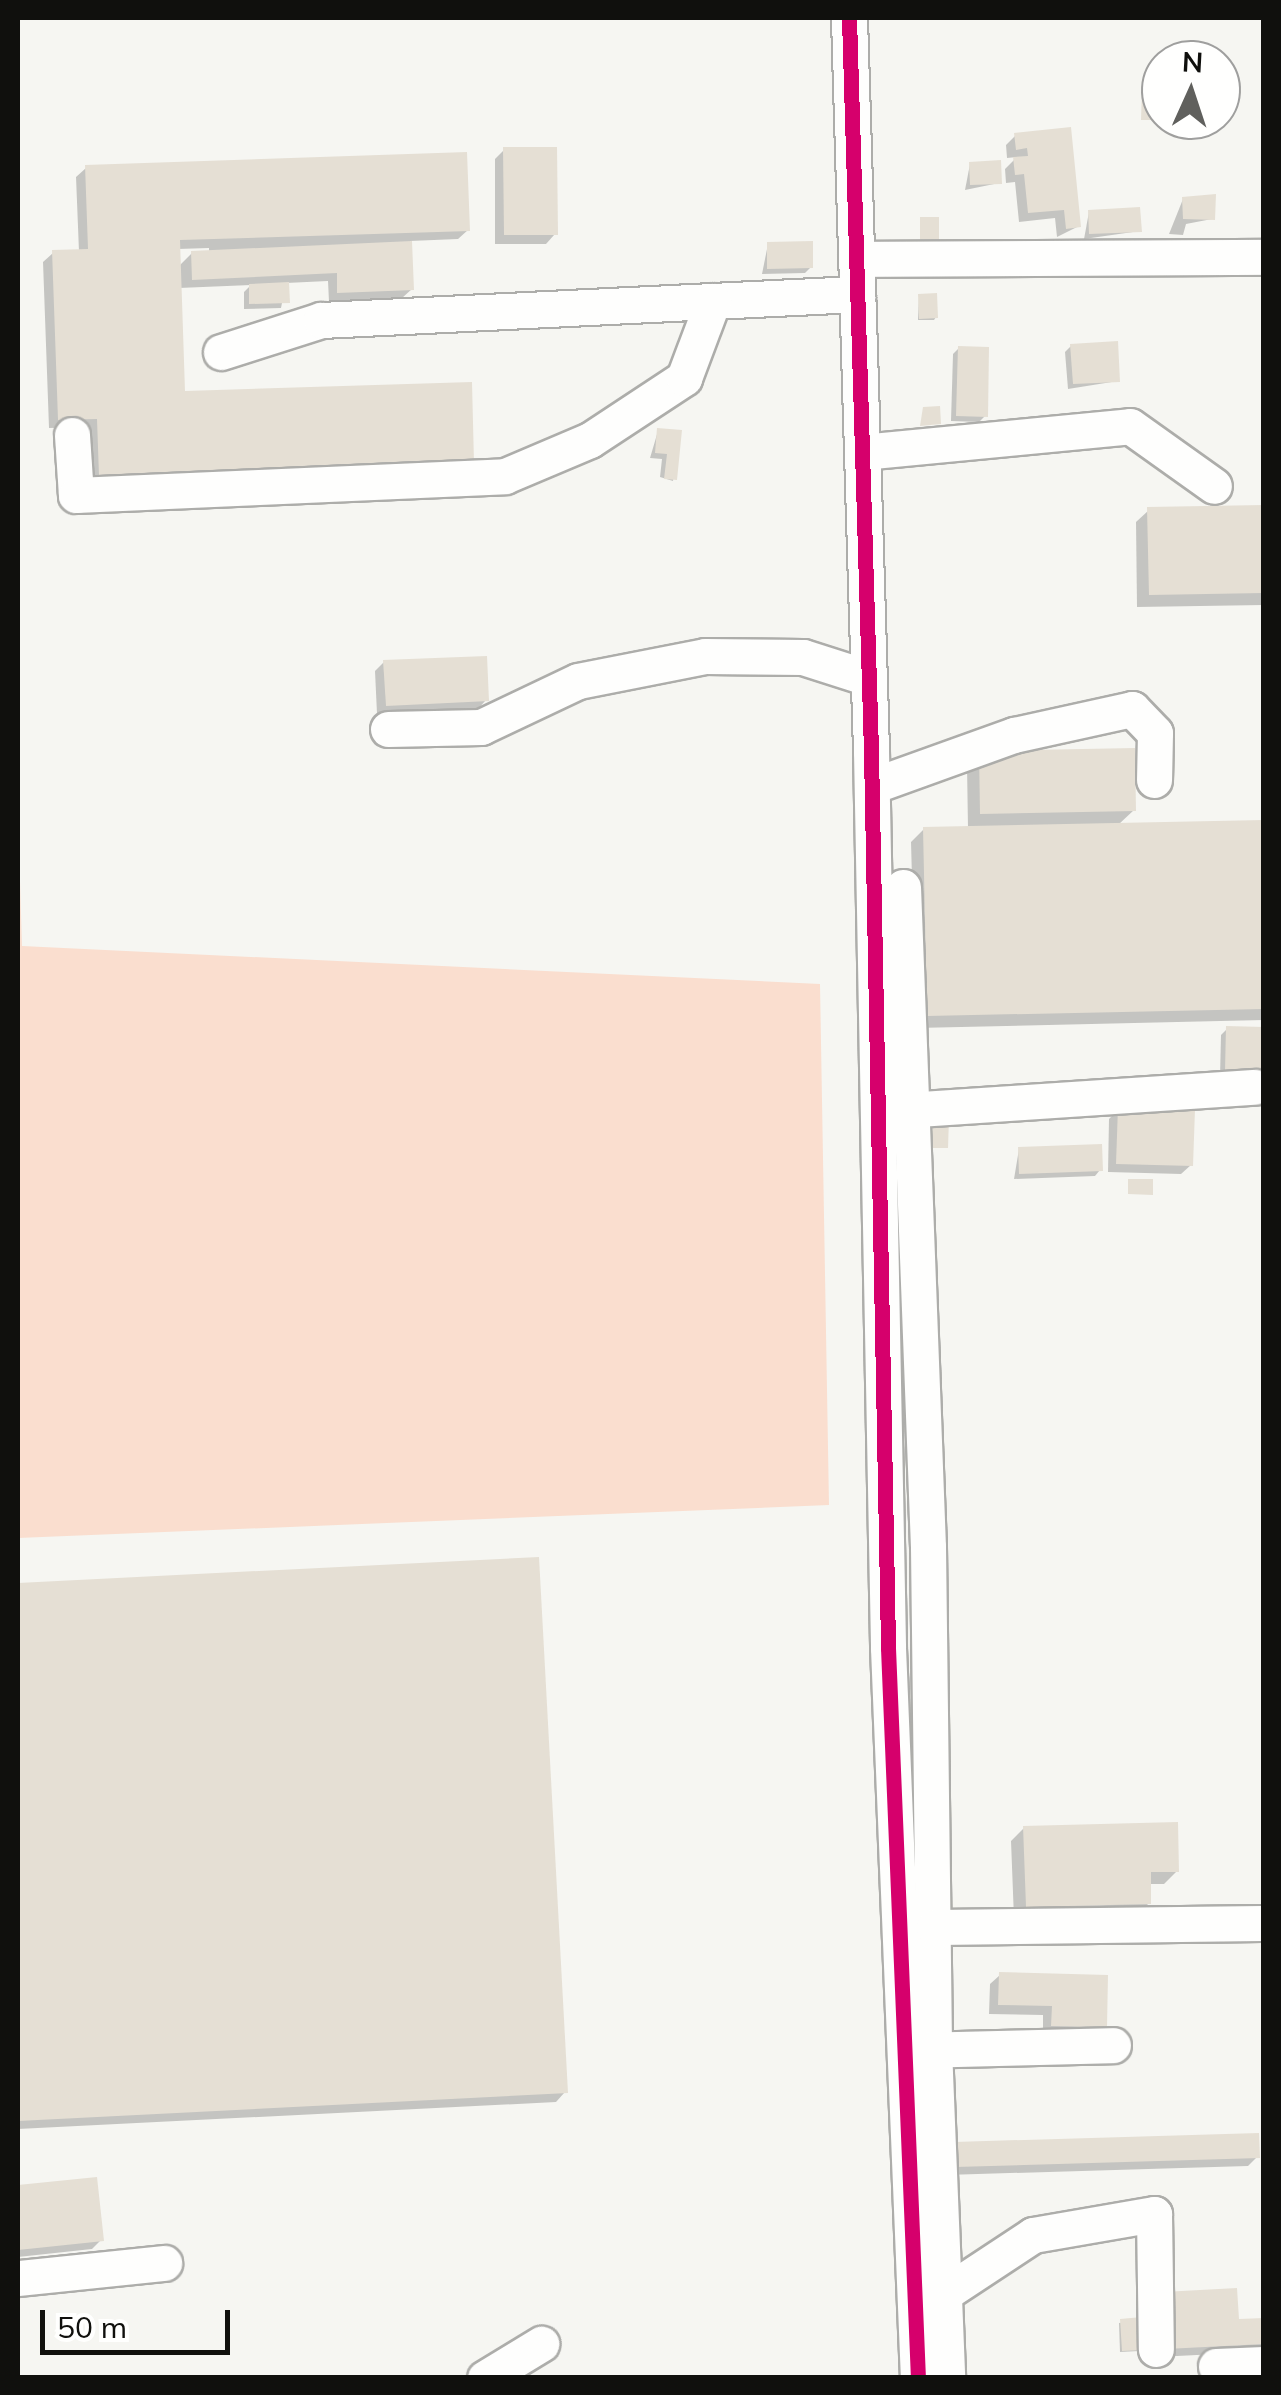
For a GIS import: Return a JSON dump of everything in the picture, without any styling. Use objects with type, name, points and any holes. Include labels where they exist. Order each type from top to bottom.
[{"type":"street","points":[[849,18],[872,786],[874,1112],[888,1648],[947,2378]]},
{"type":"street","points":[[221,352],[321,320],[713,301],[857,276],[1264,257]]},
{"type":"street","points":[[72,435],[76,494],[505,476],[590,440],[684,378],[713,301]]},
{"type":"street","points":[[862,452],[1130,426],[1214,486]]},
{"type":"street","points":[[388,729],[481,727],[578,681],[704,656],[803,656],[869,678]]},
{"type":"street","points":[[872,786],[1014,735],[1132,708],[1154,734],[1154,780]]},
{"type":"street","points":[[904,887],[934,1928],[920,2049],[918,2378]]},
{"type":"street","points":[[874,1112],[1254,1088]]},
{"type":"street","points":[[934,1928],[1264,1923]]},
{"type":"street","points":[[920,2049],[1113,2045]]},
{"type":"street","points":[[942,2295],[1033,2235],[1154,2214],[1156,2349]]},
{"type":"street","points":[[18,2278],[164,2262]]},
{"type":"street","points":[[485,2378],[542,2344]]},
{"type":"street","points":[[1216,2366],[1264,2364]]},
{"type":"shaded area","points":[[18,815],[22,946],[820,984],[829,1505],[18,1538]]},
{"type":"building","points":[[1071,127],[1081,227],[1066,229],[1064,210],[1028,213],[1024,174],[1015,175],[1013,157],[1028,156],[1027,148],[1016,150],[1014,133]]},
{"type":"building","points":[[503,147],[557,147],[558,235],[504,235]]},
{"type":"building","points":[[467,152],[470,231],[180,240],[185,391],[472,382],[474,463],[99,476],[97,419],[58,420],[52,250],[88,249],[85,165]]},
{"type":"building","points":[[1001,160],[1002,184],[970,185],[969,162]]},
{"type":"building","points":[[1216,194],[1215,220],[1183,219],[1182,197]]},
{"type":"building","points":[[1140,207],[1142,232],[1089,234],[1088,210]]},
{"type":"building","points":[[920,217],[939,217],[939,241],[920,242]]},
{"type":"building","points":[[412,241],[414,290],[337,293],[337,273],[192,280],[191,251]]},
{"type":"building","points":[[813,241],[813,268],[767,269],[767,242]]},
{"type":"building","points":[[289,282],[290,303],[249,304],[249,284]]},
{"type":"building","points":[[937,293],[938,318],[919,319],[918,294]]},
{"type":"building","points":[[1118,341],[1120,382],[1073,384],[1070,344]]},
{"type":"building","points":[[958,346],[989,347],[988,417],[956,416]]},
{"type":"building","points":[[940,406],[941,424],[920,426],[923,407]]},
{"type":"building","points":[[657,428],[682,430],[677,480],[664,479],[667,454],[655,453]]},
{"type":"building","points":[[1264,505],[1264,593],[1149,595],[1147,507]]},
{"type":"building","points":[[487,656],[489,701],[386,706],[383,660]]},
{"type":"building","points":[[1135,748],[1136,811],[980,814],[979,751]]},
{"type":"building","points":[[1264,820],[1264,1009],[927,1016],[923,827]]},
{"type":"building","points":[[1226,1026],[1264,1027],[1264,1073],[1225,1072]]},
{"type":"building","points":[[1118,1107],[1195,1109],[1193,1166],[1116,1164]]},
{"type":"building","points":[[933,1118],[949,1118],[948,1148],[931,1148]]},
{"type":"building","points":[[1102,1144],[1103,1171],[1019,1174],[1018,1147]]},
{"type":"building","points":[[1128,1179],[1153,1179],[1153,1195],[1128,1194]]},
{"type":"building","points":[[539,1557],[568,2093],[18,2121],[18,1583]]},
{"type":"building","points":[[1178,1822],[1179,1872],[1151,1872],[1151,1904],[1026,1907],[1023,1826]]},
{"type":"building","points":[[999,1972],[1108,1975],[1107,2027],[1051,2026],[1052,2006],[998,2005]]},
{"type":"building","points":[[1259,2133],[1260,2158],[955,2167],[954,2142]]},
{"type":"building","points":[[97,2177],[104,2241],[18,2250],[18,2185]]},
{"type":"building","points":[[1237,2288],[1239,2319],[1264,2318],[1264,2344],[1166,2349],[1163,2292]]},
{"type":"building","points":[[1142,2317],[1144,2350],[1122,2351],[1120,2319]]},
{"type":"cycle path","points":[[849,18],[871,751],[888,1648],[918,2378]]}]
